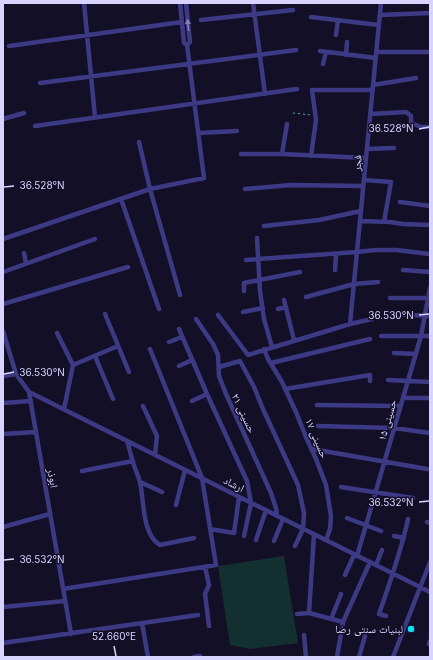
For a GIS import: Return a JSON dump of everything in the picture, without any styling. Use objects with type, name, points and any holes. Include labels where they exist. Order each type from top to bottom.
[{"type":"street","points":[[84,3],[95,117]]},
{"type":"street","points":[[3,239],[150,189],[204,178],[187,45],[184,43],[180,3]]},
{"type":"street","points":[[186,3],[190,42],[187,45]]},
{"type":"street","points":[[253,3],[265,94]]},
{"type":"street","name":"فجر","points":[[350,324],[381,3]]},
{"type":"street","points":[[201,20],[293,10]]},
{"type":"street","points":[[380,15],[430,13]]},
{"type":"street","points":[[311,16],[379,25]]},
{"type":"street","points":[[336,35],[338,20]]},
{"type":"street","points":[[8,46],[182,22]]},
{"type":"street","points":[[346,54],[348,42]]},
{"type":"street","points":[[40,83],[296,50]]},
{"type":"street","points":[[323,64],[323,52],[376,58]]},
{"type":"street","points":[[376,52],[430,52]]},
{"type":"street","points":[[311,156],[316,120],[312,90],[373,87],[416,78]]},
{"type":"street","points":[[35,126],[297,89]]},
{"type":"street","points":[[370,114],[406,112],[411,116],[411,122],[421,127],[430,127]]},
{"type":"street","points":[[3,119],[24,113]]},
{"type":"street","points":[[282,154],[287,124]]},
{"type":"street","points":[[198,133],[237,131]]},
{"type":"street","points":[[139,142],[150,189],[180,295]]},
{"type":"street","points":[[367,149],[394,148]]},
{"type":"street","points":[[241,154],[282,154],[366,158]]},
{"type":"street","points":[[364,180],[391,182],[384,222]]},
{"type":"street","points":[[245,189],[291,185],[363,186]]},
{"type":"street","points":[[121,199],[159,309]]},
{"type":"street","points":[[400,202],[430,206]]},
{"type":"street","points":[[264,226],[319,220],[361,211]]},
{"type":"street","points":[[360,221],[430,225]]},
{"type":"street","points":[[257,238],[264,319],[272,347]]},
{"type":"street","points":[[3,272],[95,239]]},
{"type":"street","points":[[246,260],[376,250],[396,250],[430,254]]},
{"type":"street","points":[[24,253],[26,263]]},
{"type":"street","points":[[335,270],[336,254]]},
{"type":"street","points":[[3,304],[128,267]]},
{"type":"street","points":[[403,270],[430,272]]},
{"type":"street","points":[[244,291],[244,283],[300,272]]},
{"type":"street","points":[[306,297],[354,284],[378,282]]},
{"type":"street","name":"حسینی ۱۵","points":[[346,574],[356,555],[376,493],[427,316],[430,288]]},
{"type":"street","points":[[390,298],[428,298]]},
{"type":"street","points":[[284,300],[294,340]]},
{"type":"street","points":[[278,309],[286,307]]},
{"type":"street","points":[[243,312],[263,308]]},
{"type":"street","points":[[105,314],[129,372]]},
{"type":"street","points":[[392,314],[427,316]]},
{"type":"street","points":[[218,315],[248,355],[294,340],[372,319]]},
{"type":"street","name":"حسینی ۲۱","points":[[196,319],[213,344],[218,355],[219,376],[223,388],[271,493],[277,516]]},
{"type":"street","points":[[179,328],[207,394],[247,480],[251,503],[244,536]]},
{"type":"street","points":[[3,331],[4,340],[16,374],[30,392]]},
{"type":"street","points":[[57,334],[73,366],[64,409]]},
{"type":"street","points":[[381,336],[430,336]]},
{"type":"street","points":[[169,342],[182,337]]},
{"type":"street","points":[[271,363],[370,339]]},
{"type":"street","points":[[73,366],[118,346]]},
{"type":"street","points":[[63,589],[216,566],[202,478],[150,349]]},
{"type":"street","name":"حسینی ۱۷","points":[[264,349],[285,388],[326,485],[332,516],[326,540]]},
{"type":"street","points":[[394,353],[416,354]]},
{"type":"street","points":[[95,356],[113,399]]},
{"type":"street","points":[[179,366],[192,360]]},
{"type":"street","points":[[219,367],[240,361],[254,387],[298,485],[304,513],[303,529],[295,546]]},
{"type":"street","points":[[3,376],[16,374]]},
{"type":"street","points":[[285,388],[370,375],[370,381]]},
{"type":"street","points":[[388,380],[430,382]]},
{"type":"street","name":"ارشاد","points":[[30,392],[430,592]]},
{"type":"street","name":"ابوذر","points":[[30,392],[71,634]]},
{"type":"street","points":[[192,401],[207,394]]},
{"type":"street","points":[[403,398],[430,398]]},
{"type":"street","points":[[3,403],[31,401]]},
{"type":"street","points":[[317,405],[401,406]]},
{"type":"street","points":[[144,406],[157,436],[155,455]]},
{"type":"street","points":[[318,426],[394,428],[430,433]]},
{"type":"street","points":[[3,434],[36,432]]},
{"type":"street","points":[[127,441],[132,461],[140,482],[143,508],[148,529],[155,542],[160,545],[194,538]]},
{"type":"street","points":[[312,449],[427,468]]},
{"type":"street","points":[[82,471],[132,461]]},
{"type":"street","points":[[176,505],[185,470]]},
{"type":"street","points":[[140,482],[162,492]]},
{"type":"street","points":[[341,487],[413,498]]},
{"type":"street","points":[[210,529],[234,532],[239,497]]},
{"type":"street","points":[[256,540],[266,510]]},
{"type":"street","points":[[3,527],[50,514]]},
{"type":"street","points":[[347,518],[381,531]]},
{"type":"street","points":[[274,541],[283,519]]},
{"type":"street","points":[[386,616],[379,614],[394,574],[408,519]]},
{"type":"street","points":[[309,613],[314,534]]},
{"type":"street","points":[[394,536],[404,538]]},
{"type":"street","points":[[376,565],[382,550]]},
{"type":"street","points":[[337,657],[343,622],[370,562]]},
{"type":"street","points":[[393,657],[430,562]]},
{"type":"street","points":[[206,567],[209,585],[205,594],[209,626]]},
{"type":"street","points":[[331,619],[341,594]]},
{"type":"street","points":[[3,607],[65,601]]},
{"type":"street","points":[[297,614],[309,613],[343,622]]},
{"type":"street","points":[[3,643],[198,615]]},
{"type":"street","points":[[142,623],[148,657]]},
{"type":"street","points":[[304,635],[306,657]]},
{"type":"street","points":[[358,657],[365,636]]},
{"type":"street","points":[[194,657],[200,656]]},
{"type":"path","points":[[293,113],[315,115]]},
{"type":"green space","points":[[284,556],[298,643],[250,649],[230,645],[218,566]]},
{"type":"place","name":"لبنیات سنتی رضا","points":[[411,629]]}]
